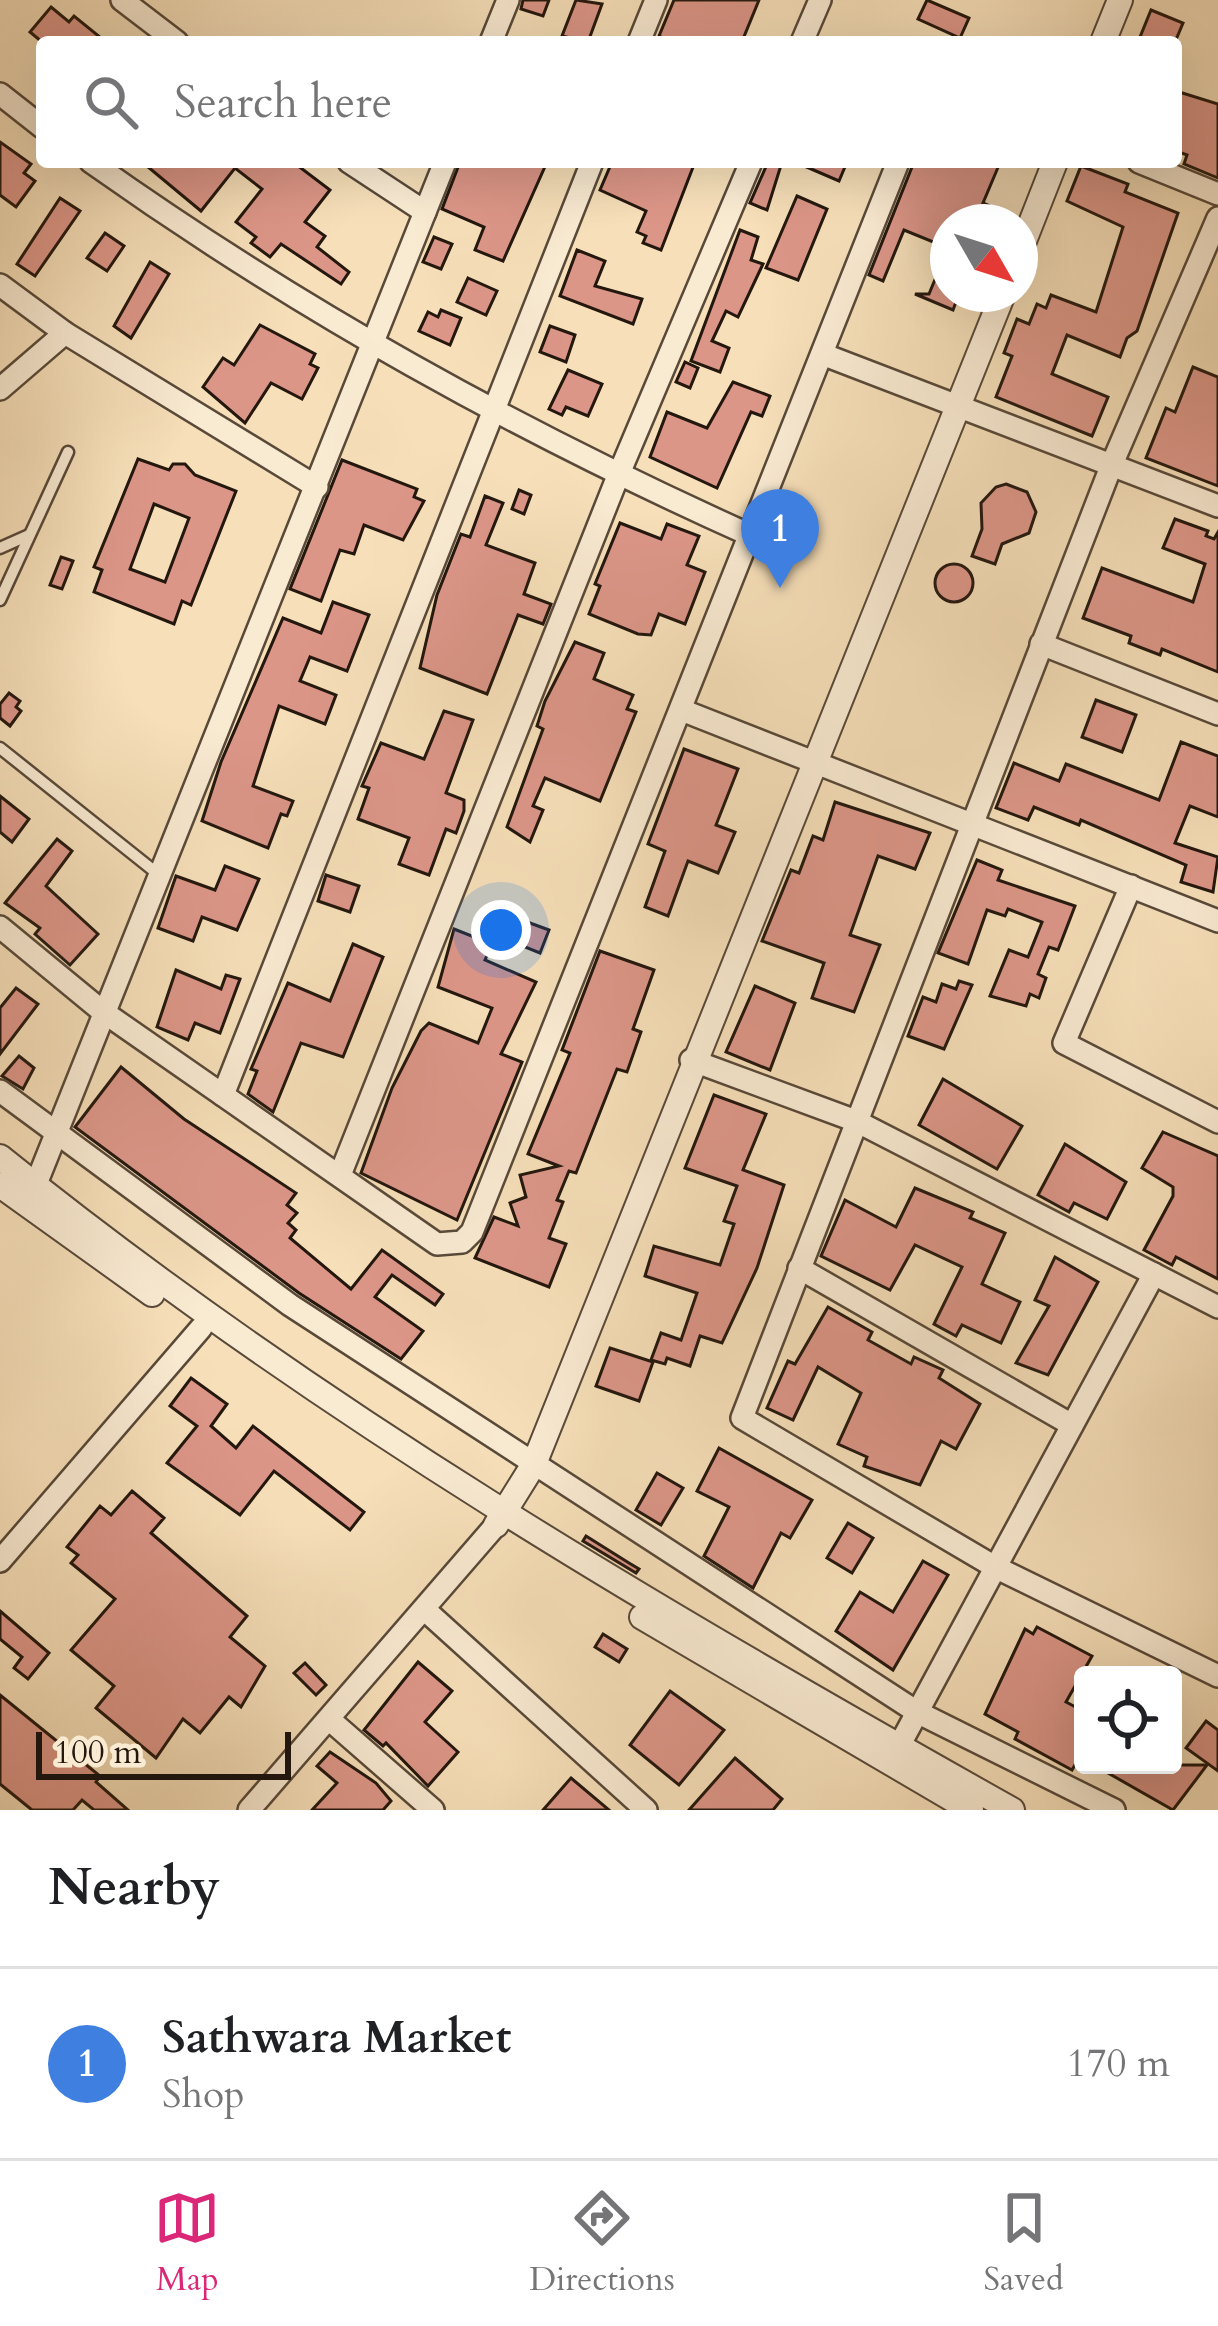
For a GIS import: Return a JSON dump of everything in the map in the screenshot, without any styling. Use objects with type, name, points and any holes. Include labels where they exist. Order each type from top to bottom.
[{"type":"street","points":[[122,0],[169,36]]},
{"type":"street","points":[[493,36],[508,0]]},
{"type":"street","points":[[641,36],[656,0]]},
{"type":"street","points":[[805,36],[820,0]]},
{"type":"street","points":[[1105,36],[1120,0]]},
{"type":"street","points":[[0,94],[36,122]]},
{"type":"street","points":[[99,168],[235,265],[374,347],[618,476],[752,536]]},
{"type":"street","points":[[358,168],[425,212]]},
{"type":"street","points":[[31,1195],[443,168]]},
{"type":"street","points":[[224,1095],[590,168]]},
{"type":"street","points":[[340,1175],[618,476],[748,168]]},
{"type":"street","points":[[0,926],[102,1011],[437,1244],[462,1242],[472,1232],[684,711],[896,168]]},
{"type":"street","points":[[1038,205],[1053,168]]},
{"type":"street","points":[[1154,168],[1218,194]]},
{"type":"street","points":[[1218,218],[1112,464],[742,1418],[995,1567],[1218,1676]]},
{"type":"street","points":[[0,285],[64,333],[316,487]]},
{"type":"street","points":[[250,1810],[501,1519],[534,1464],[692,1060],[996,312]]},
{"type":"street","points":[[0,388],[64,333]]},
{"type":"street","points":[[822,354],[1218,506]]},
{"type":"street","points":[[1041,644],[1218,714]]},
{"type":"street","points":[[684,711],[1218,921]]},
{"type":"street","points":[[1130,886],[1064,1043],[1218,1122]]},
{"type":"street","points":[[692,1060],[856,1121],[1218,1307]]},
{"type":"street","points":[[0,1091],[290,1305],[917,1712],[1114,1810]]},
{"type":"street","points":[[0,1157],[31,1195],[201,1328],[501,1519],[894,1756],[971,1810]]},
{"type":"street","points":[[0,1185],[31,1195],[501,1519]]},
{"type":"street","points":[[800,1268],[1072,1425]]},
{"type":"street","points":[[894,1756],[1154,1274]]},
{"type":"street","points":[[0,1561],[201,1328]]},
{"type":"street","points":[[424,1609],[646,1810]]},
{"type":"street","points":[[330,1720],[434,1810]]},
{"type":"street","points":[[894,1756],[1012,1810]]},
{"type":"lane","points":[[0,601],[68,452]]},
{"type":"lane","points":[[0,548],[29,535]]},
{"type":"lane","points":[[0,748],[158,874]]},
{"type":"building","points":[[523,0],[549,0],[543,16],[521,9]]},
{"type":"building","points":[[576,0],[602,4],[590,36],[562,36]]},
{"type":"building","points":[[674,0],[759,0],[744,36],[659,36]]},
{"type":"building","points":[[927,0],[969,18],[961,36],[918,19]]},
{"type":"building","points":[[51,7],[69,22],[74,16],[99,36],[36,37],[30,32]]},
{"type":"building","points":[[1151,10],[1183,23],[1178,36],[1140,36]]},
{"type":"building","points":[[1182,93],[1218,104],[1218,178],[1184,164],[1187,155],[1182,153]]},
{"type":"building","points":[[0,142],[31,164],[24,173],[35,181],[16,207],[0,195]]},
{"type":"building","points":[[149,168],[235,168],[201,211]]},
{"type":"building","points":[[235,168],[301,168],[330,190],[305,222],[325,236],[317,247],[349,272],[341,284],[281,244],[270,257],[251,243],[256,237],[236,222],[262,189]]},
{"type":"building","points":[[458,168],[544,168],[503,261],[475,250],[484,227],[442,209]]},
{"type":"building","points":[[609,168],[693,168],[661,250],[643,243],[646,236],[637,232],[646,211],[600,190]]},
{"type":"building","points":[[765,168],[780,168],[767,210],[750,203]]},
{"type":"building","points":[[809,168],[844,168],[839,181]]},
{"type":"building","points":[[912,168],[998,168],[985,204],[930,204],[930,241],[904,230],[883,281],[869,275]]},
{"type":"building","points":[[1080,168],[1128,184],[1125,192],[1178,213],[1137,331],[1127,338],[1120,357],[1067,335],[1052,374],[1108,397],[1092,436],[996,397],[1012,356],[1004,353],[1017,319],[1029,324],[1038,304],[1046,308],[1051,295],[1096,312],[1123,227],[1067,201]]},
{"type":"building","points":[[797,196],[827,209],[798,280],[766,268]]},
{"type":"building","points":[[60,198],[80,211],[35,276],[17,264]]},
{"type":"building","points":[[740,230],[758,237],[751,260],[763,264],[738,317],[726,311],[712,341],[729,348],[720,372],[691,361]]},
{"type":"building","points":[[105,233],[124,246],[107,271],[87,258]]},
{"type":"building","points":[[434,237],[452,244],[441,269],[423,262]]},
{"type":"building","points":[[577,250],[605,261],[595,286],[642,299],[633,324],[560,296]]},
{"type":"building","points":[[150,262],[169,274],[131,338],[114,326]]},
{"type":"building","points":[[468,278],[497,291],[486,315],[457,302]]},
{"type":"building","points":[[441,310],[461,318],[450,345],[419,331],[428,312],[438,317]]},
{"type":"building","points":[[260,325],[315,354],[310,364],[318,368],[302,399],[271,383],[245,423],[203,387],[223,358],[234,365]]},
{"type":"building","points":[[550,326],[575,335],[566,362],[540,352]]},
{"type":"building","points":[[685,362],[698,368],[690,388],[676,382]]},
{"type":"building","points":[[1193,367],[1218,377],[1218,486],[1146,458],[1166,408],[1175,412]]},
{"type":"building","points":[[568,370],[602,384],[588,416],[566,407],[562,415],[549,409]]},
{"type":"building","points":[[733,382],[770,396],[762,416],[751,412],[717,488],[650,457],[667,412],[707,428]]},
{"type":"building","points":[[138,459],[169,470],[173,464],[185,464],[195,475],[236,491],[191,605],[182,601],[174,624],[94,592],[102,570],[94,567]],"holes":[[[154,504],[189,518],[165,582],[130,569]]]},
{"type":"building","points":[[342,460],[417,489],[414,497],[424,501],[403,540],[364,525],[354,554],[340,550],[321,601],[290,589]]},
{"type":"building","points":[[1006,484],[1027,492],[1036,512],[1029,533],[1002,544],[995,564],[972,556],[982,529],[981,503],[996,487]]},
{"type":"building","points":[[519,490],[531,495],[524,514],[512,509]]},
{"type":"building","points":[[485,496],[503,503],[486,545],[535,563],[524,594],[551,604],[543,624],[518,615],[487,694],[420,668],[437,595],[461,534],[470,537]]},
{"type":"building","points":[[1175,519],[1208,531],[1206,536],[1214,539],[1218,532],[1218,672],[1162,649],[1160,655],[1129,643],[1131,636],[1083,618],[1102,568],[1193,602],[1205,564],[1163,548]]},
{"type":"building","points":[[620,523],[661,539],[667,524],[699,536],[687,565],[705,572],[685,624],[659,614],[651,635],[638,634],[589,614],[600,586],[595,584]]},
{"type":"building","points":[[61,557],[73,561],[62,589],[50,585]]},
{"type":"building","points":[[954,564],[968,569],[973,583],[968,597],[954,602],[940,597],[935,583],[940,569]]},
{"type":"building","points":[[333,602],[369,615],[347,671],[310,657],[300,681],[336,695],[325,724],[279,706],[253,786],[293,801],[287,816],[281,814],[268,848],[202,821],[221,762],[283,618],[321,633]]},
{"type":"building","points":[[575,642],[604,653],[594,679],[633,695],[627,709],[636,712],[600,801],[545,778],[533,806],[543,810],[530,842],[507,827],[543,729],[537,726],[545,701]]},
{"type":"building","points":[[9,693],[20,701],[16,707],[21,711],[10,726],[0,718],[0,704]]},
{"type":"building","points":[[1096,700],[1136,715],[1122,752],[1082,737]]},
{"type":"building","points":[[444,711],[473,720],[446,793],[464,800],[464,811],[456,833],[446,829],[429,875],[399,864],[409,838],[358,819],[369,788],[362,786],[381,743],[424,759]]},
{"type":"building","points":[[1181,742],[1218,756],[1218,817],[1190,806],[1175,843],[1218,857],[1213,892],[1181,882],[1186,865],[1081,820],[1079,825],[1034,807],[1028,820],[996,808],[1014,763],[1059,781],[1066,764],[1159,800]]},
{"type":"building","points":[[684,749],[738,769],[716,825],[735,832],[718,873],[688,861],[668,916],[645,907],[665,851],[648,844]]},
{"type":"building","points":[[0,796],[29,819],[12,842],[0,832]]},
{"type":"building","points":[[835,802],[930,833],[915,869],[878,856],[850,935],[880,945],[854,1012],[812,998],[824,963],[762,941],[791,870],[799,873],[813,836],[823,840]]},
{"type":"building","points":[[57,839],[72,851],[46,886],[98,934],[70,965],[35,934],[40,928],[5,903]]},
{"type":"building","points":[[977,860],[1002,870],[998,880],[1075,906],[1058,950],[1049,947],[1038,974],[1046,978],[1039,998],[1030,994],[1026,1006],[990,996],[1009,950],[1028,957],[1042,922],[1008,909],[1005,916],[987,910],[968,964],[938,953]]},
{"type":"building","points":[[225,866],[259,879],[237,930],[202,917],[193,941],[158,928],[176,876],[215,890]]},
{"type":"building","points":[[326,875],[359,886],[350,912],[318,901]]},
{"type":"building","points":[[519,919],[549,930],[540,953],[510,941]]},
{"type":"building","points":[[454,929],[492,944],[485,960],[536,982],[501,1054],[522,1062],[457,1220],[361,1173],[392,1088],[421,1031],[429,1023],[478,1043],[492,1008],[438,987]]},
{"type":"building","points":[[353,944],[383,957],[343,1057],[301,1043],[273,1112],[248,1094],[257,1071],[251,1069],[288,983],[330,1001]]},
{"type":"building","points":[[600,951],[654,970],[633,1029],[641,1032],[627,1072],[617,1069],[576,1173],[569,1171],[557,1200],[563,1202],[549,1238],[566,1244],[549,1287],[475,1258],[494,1217],[518,1226],[510,1203],[526,1197],[520,1175],[559,1166],[528,1154],[570,1053],[562,1050]]},
{"type":"building","points":[[176,970],[221,989],[226,975],[240,979],[220,1033],[195,1023],[188,1040],[157,1027]]},
{"type":"building","points":[[959,981],[972,985],[944,1049],[908,1036],[923,997],[936,1002],[942,984],[956,989]]},
{"type":"building","points":[[755,986],[795,1003],[770,1070],[726,1052]]},
{"type":"building","points":[[16,988],[38,1004],[0,1054],[0,1008]]},
{"type":"building","points":[[19,1056],[34,1068],[23,1089],[2,1076]]},
{"type":"building","points":[[121,1067],[184,1119],[296,1193],[287,1205],[297,1213],[288,1223],[296,1230],[290,1238],[351,1289],[382,1250],[443,1294],[435,1305],[392,1275],[375,1297],[423,1331],[401,1359],[299,1293],[75,1127]]},
{"type":"building","points":[[943,1079],[1022,1126],[997,1169],[919,1125]]},
{"type":"building","points":[[714,1095],[766,1114],[743,1170],[784,1185],[757,1268],[722,1343],[700,1336],[690,1366],[667,1358],[665,1364],[651,1360],[661,1333],[681,1340],[697,1293],[645,1276],[654,1246],[720,1265],[734,1224],[724,1221],[737,1186],[685,1168]]},
{"type":"building","points":[[1163,1132],[1218,1156],[1218,1279],[1176,1257],[1172,1265],[1144,1250],[1173,1196],[1173,1187],[1142,1168]]},
{"type":"building","points":[[1065,1144],[1126,1182],[1107,1219],[1074,1203],[1069,1212],[1038,1195]]},
{"type":"building","points":[[915,1188],[973,1212],[970,1218],[1005,1233],[982,1284],[1020,1302],[1001,1343],[962,1325],[956,1336],[934,1324],[962,1267],[915,1245],[890,1290],[821,1256],[845,1200],[896,1227]]},
{"type":"building","points":[[1055,1257],[1098,1282],[1048,1375],[1016,1363],[1049,1306],[1035,1300]]},
{"type":"building","points":[[828,1307],[872,1332],[868,1340],[911,1364],[914,1357],[943,1370],[939,1378],[980,1404],[956,1449],[941,1441],[920,1485],[864,1466],[867,1457],[838,1444],[861,1393],[818,1367],[793,1420],[767,1408],[788,1361],[795,1364]]},
{"type":"building","points":[[610,1348],[653,1362],[639,1401],[596,1386]]},
{"type":"building","points":[[191,1378],[227,1404],[211,1426],[236,1448],[253,1426],[364,1512],[350,1530],[274,1471],[240,1515],[167,1463],[197,1426],[170,1406]]},
{"type":"building","points":[[719,1448],[812,1500],[790,1538],[781,1533],[753,1588],[704,1556],[729,1507],[697,1491]]},
{"type":"building","points":[[657,1473],[683,1488],[661,1525],[636,1510]]},
{"type":"building","points":[[132,1491],[164,1518],[151,1533],[247,1616],[230,1637],[265,1666],[241,1707],[229,1697],[200,1733],[183,1719],[156,1758],[96,1708],[114,1686],[71,1650],[115,1599],[71,1563],[78,1555],[67,1547],[100,1506],[111,1515]]},
{"type":"building","points":[[848,1523],[873,1538],[852,1573],[827,1558]]},
{"type":"building","points":[[586,1536],[639,1569],[636,1573],[583,1541]]},
{"type":"building","points":[[923,1561],[948,1575],[893,1670],[836,1631],[860,1592],[893,1612]]},
{"type":"building","points":[[0,1611],[49,1653],[28,1679],[14,1668],[22,1657],[0,1639]]},
{"type":"building","points":[[1037,1627],[1092,1656],[1086,1666],[1074,1666],[1074,1688],[1066,1702],[1074,1706],[1072,1770],[1015,1739],[1018,1732],[985,1714],[1025,1629],[1033,1634]]},
{"type":"building","points":[[603,1634],[627,1649],[619,1662],[595,1647]]},
{"type":"building","points":[[418,1662],[452,1691],[425,1722],[458,1752],[428,1786],[386,1743],[383,1746],[364,1730]]},
{"type":"building","points":[[305,1663],[326,1685],[316,1695],[294,1673]]},
{"type":"building","points":[[670,1691],[724,1730],[679,1785],[630,1745]]},
{"type":"building","points":[[0,1695],[100,1776],[96,1782],[128,1810],[94,1810],[82,1800],[73,1810],[32,1810],[0,1784]]},
{"type":"building","points":[[1206,1721],[1218,1730],[1218,1771],[1186,1748]]},
{"type":"building","points":[[330,1752],[376,1783],[391,1801],[383,1810],[312,1810],[337,1783],[317,1766]]},
{"type":"building","points":[[735,1758],[782,1799],[773,1810],[689,1810]]},
{"type":"building","points":[[1182,1765],[1207,1765],[1173,1810],[1110,1774],[1182,1774]]},
{"type":"building","points":[[571,1778],[609,1810],[543,1810]]},
{"type":"place","name":"Sathwara Market","points":[[780,588]]}]
